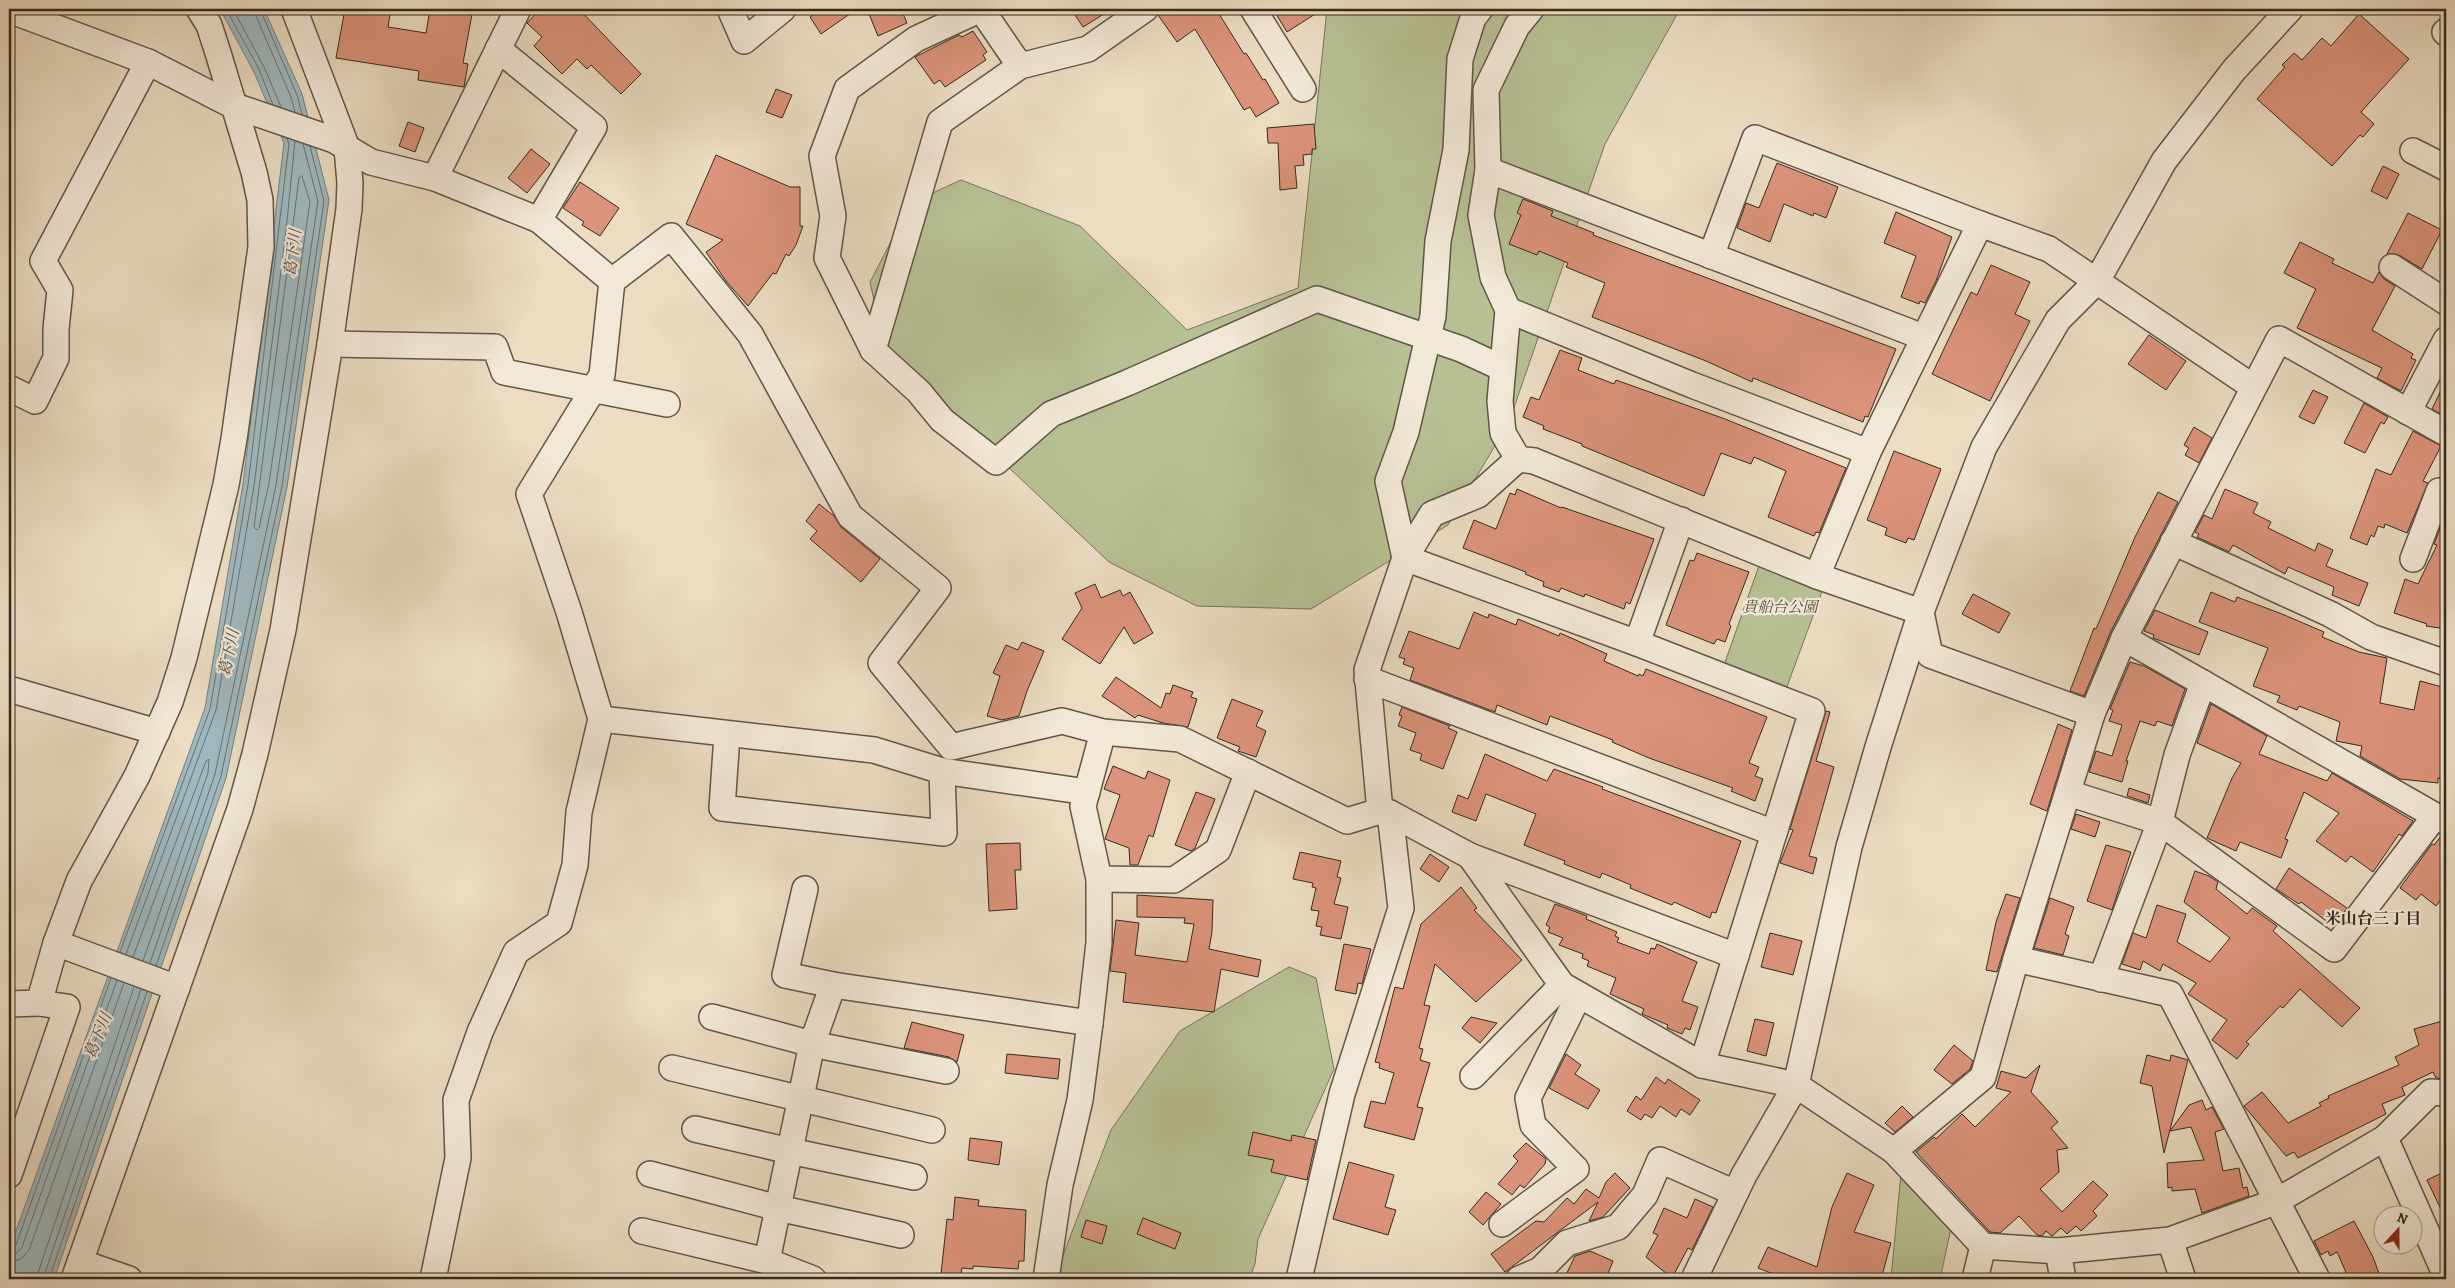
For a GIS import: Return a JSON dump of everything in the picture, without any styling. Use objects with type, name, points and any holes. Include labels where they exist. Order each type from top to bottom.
[{"type":"street","points":[[38,1003],[56,943],[79,881],[137,776],[158,732],[184,658],[226,485],[234,439],[260,247],[260,200],[254,172],[209,25],[199,9]]},
{"type":"street","points":[[129,1279],[77,1271],[171,986],[240,809],[285,620],[350,209],[350,183],[341,144],[294,9]]},
{"type":"street","points":[[435,178],[501,30],[518,9]]},
{"type":"street","points":[[730,9],[744,41],[783,9]]},
{"type":"street","points":[[1020,66],[981,9],[916,39],[847,89],[822,156],[834,216],[827,258],[873,350],[919,392],[942,420],[996,462],[1050,414],[1127,383],[1317,300],[1461,349],[1502,368]]},
{"type":"street","points":[[873,350],[940,122],[1020,66],[1088,49],[1146,9]]},
{"type":"street","points":[[1253,9],[1304,89]]},
{"type":"street","points":[[1405,558],[1388,481],[1406,432],[1433,316],[1438,241],[1456,150],[1460,59],[1473,18],[1480,9]]},
{"type":"street","points":[[1518,459],[1503,433],[1500,401],[1508,310],[1493,277],[1481,215],[1488,170],[1486,90],[1517,26],[1531,9]]},
{"type":"street","points":[[1694,1279],[1735,1193],[1796,1085],[1849,847],[1878,747],[1921,612],[1984,447],[2058,320],[2097,281],[2164,161],[2234,70],[2290,9]]},
{"type":"street","points":[[9,10],[148,62],[232,105],[341,144],[371,162],[435,178],[538,220],[612,281]]},
{"type":"street","points":[[501,30],[594,127],[538,220]]},
{"type":"street","points":[[1460,59],[1486,90]]},
{"type":"street","points":[[9,388],[35,401],[56,358],[56,330],[60,290],[43,261],[148,62]]},
{"type":"street","points":[[1711,256],[1756,138],[2049,249],[2254,387]]},
{"type":"street","points":[[2414,151],[2446,168]]},
{"type":"street","points":[[1488,170],[1923,337]]},
{"type":"street","points":[[1817,576],[1868,452],[1980,224]]},
{"type":"street","points":[[433,1279],[458,1158],[456,1100],[480,1032],[516,952],[559,923],[575,865],[579,812],[601,719],[569,612],[529,494],[602,375],[612,281],[671,236],[750,334],[850,516],[938,588],[881,663],[951,747],[1062,721],[1103,732],[1180,739],[1347,821],[1385,812],[1470,856],[1736,956]]},
{"type":"street","points":[[2392,267],[2446,302]]},
{"type":"street","points":[[1508,310],[1692,385],[1868,452]]},
{"type":"street","points":[[1894,1151],[1983,1077],[2016,959],[2092,714],[2124,638],[2279,339],[2446,432]]},
{"type":"street","points":[[2408,412],[2446,340]]},
{"type":"street","points":[[330,344],[495,347],[504,372],[667,404]]},
{"type":"street","points":[[1299,1279],[1342,1094],[1401,908],[1385,812],[1367,670],[1405,558],[1432,514],[1478,495],[1518,459],[1534,461],[1817,576],[1921,612]]},
{"type":"street","points":[[2413,559],[2439,491],[2446,495]]},
{"type":"street","points":[[1638,643],[1682,520]]},
{"type":"street","points":[[2173,542],[2330,614],[2371,637],[2446,663]]},
{"type":"street","points":[[1405,558],[1638,643],[1812,711],[1702,1065]]},
{"type":"street","points":[[1921,612],[1930,656],[2092,714]]},
{"type":"street","points":[[2068,793],[2160,822],[2334,949],[2441,819],[2124,638]]},
{"type":"street","points":[[1368,679],[1774,832]]},
{"type":"street","points":[[2101,978],[2160,822],[2177,755],[2203,684]]},
{"type":"street","points":[[9,689],[158,732]]},
{"type":"street","points":[[601,719],[727,735],[874,750],[942,772],[1087,792]]},
{"type":"street","points":[[1046,1279],[1060,1185],[1080,1100],[1099,943],[1099,879],[1083,806],[1103,732]]},
{"type":"street","points":[[727,735],[722,808],[944,834],[942,772]]},
{"type":"street","points":[[1099,879],[1174,880],[1218,850],[1248,772]]},
{"type":"street","points":[[1470,856],[1571,990],[1702,1065],[1796,1085],[1894,1151],[1983,1246],[2058,1251],[2170,1240],[2275,1202],[2385,1138],[2432,1092],[2446,1092]]},
{"type":"street","points":[[805,889],[784,975],[833,985],[1090,1023]]},
{"type":"street","points":[[56,943],[171,986]]},
{"type":"street","points":[[2016,959],[2170,994],[2275,1202],[2317,1279]]},
{"type":"street","points":[[767,1261],[812,1044],[833,985]]},
{"type":"street","points":[[1473,1076],[1571,990]]},
{"type":"street","points":[[1502,1224],[1576,1169],[1532,1125],[1528,1098],[1571,990]]},
{"type":"street","points":[[9,1004],[38,1003],[66,1006],[9,1175]]},
{"type":"street","points":[[712,1017],[812,1044],[946,1071]]},
{"type":"street","points":[[672,1068],[932,1130]]},
{"type":"street","points":[[695,1128],[790,1151],[914,1177]]},
{"type":"street","points":[[2385,1138],[2446,1276]]},
{"type":"street","points":[[1519,1279],[1540,1270],[1567,1243],[1618,1227],[1645,1195],[1660,1160],[1735,1193]]},
{"type":"street","points":[[650,1174],[778,1208],[901,1235]]},
{"type":"street","points":[[642,1231],[767,1261],[813,1279]]},
{"type":"street","points":[[2170,1240],[2183,1279]]},
{"type":"street","points":[[1975,1279],[1983,1246]]},
{"type":"street","points":[[2058,1251],[2063,1279]]},
{"type":"green space","points":[[1327,9],[1680,9],[1605,144],[1509,422],[1448,525],[1311,609],[1197,606],[1109,562],[885,351],[870,282],[911,203],[961,180],[1080,226],[1187,330],[1298,288]]},
{"type":"green space","name":"貴船台公園","points":[[1761,560],[1824,586],[1785,692],[1723,668]]},
{"type":"green space","points":[[1289,967],[1316,978],[1334,1069],[1258,1239],[1255,1264],[1249,1279],[1054,1279],[1111,1130],[1180,1031]]},
{"type":"green space","points":[[1901,1173],[1952,1224],[1940,1279],[1891,1279]]},
{"type":"water","name":"葛下川","points":[[220,9],[264,9],[302,94],[329,200],[287,487],[226,778],[54,1279],[9,1279],[9,1250],[205,708],[243,484],[284,143],[254,72]]},
{"type":"building","points":[[345,9],[391,9],[388,27],[426,33],[430,9],[473,9],[463,63],[468,64],[464,87],[418,80],[419,71],[336,58]]},
{"type":"building","points":[[540,9],[579,9],[641,74],[621,94],[591,65],[587,69],[577,59],[562,74],[534,46],[542,37],[527,23]]},
{"type":"building","points":[[821,9],[857,9],[821,34],[810,17]]},
{"type":"building","points":[[867,9],[901,9],[907,23],[878,36]]},
{"type":"building","points":[[1071,9],[1112,9],[1083,27]]},
{"type":"building","points":[[1167,9],[1216,9],[1244,54],[1246,53],[1263,80],[1265,79],[1279,103],[1256,117],[1250,107],[1244,110],[1195,29],[1177,42],[1158,15]]},
{"type":"building","points":[[1273,9],[1323,9],[1287,32]]},
{"type":"building","points":[[2359,14],[2409,59],[2361,112],[2374,124],[2363,137],[2360,135],[2332,166],[2257,99],[2285,67],[2282,65],[2294,53],[2302,60],[2322,38],[2331,46]]},
{"type":"building","points":[[973,31],[987,52],[983,55],[986,60],[945,87],[940,80],[934,84],[915,57],[959,35],[962,37]]},
{"type":"building","points":[[776,89],[792,95],[782,118],[766,112]]},
{"type":"building","points":[[408,122],[424,128],[415,152],[399,146]]},
{"type":"building","points":[[1314,124],[1316,149],[1312,149],[1312,154],[1303,155],[1304,165],[1295,166],[1297,188],[1280,190],[1278,143],[1268,143],[1267,128]]},
{"type":"building","points":[[531,149],[550,164],[527,193],[508,178]]},
{"type":"building","points":[[716,155],[790,187],[800,187],[800,226],[803,226],[796,245],[789,256],[786,254],[776,274],[773,273],[748,306],[726,281],[706,252],[723,240],[686,224]]},
{"type":"building","points":[[1777,163],[1838,187],[1826,218],[1814,213],[1813,216],[1784,204],[1770,242],[1737,228],[1746,203],[1759,208]]},
{"type":"building","points":[[2383,166],[2399,174],[2387,199],[2371,191]]},
{"type":"building","points":[[580,182],[619,208],[600,236],[582,225],[584,222],[563,208]]},
{"type":"building","points":[[1523,199],[1553,211],[1551,216],[1594,233],[1593,235],[1896,349],[1868,417],[1865,416],[1863,422],[1753,378],[1752,382],[1706,361],[1592,317],[1605,283],[1566,267],[1568,263],[1539,251],[1537,255],[1509,244],[1521,215],[1517,213]]},
{"type":"building","points":[[1896,212],[1952,237],[1936,281],[1925,303],[1920,301],[1919,304],[1901,297],[1916,256],[1884,243]]},
{"type":"building","points":[[2408,213],[2442,230],[2422,269],[2399,255],[2387,254]]},
{"type":"building","points":[[2300,242],[2334,259],[2332,263],[2373,283],[2379,272],[2384,279],[2395,286],[2372,330],[2413,354],[2411,358],[2416,360],[2401,391],[2377,378],[2382,368],[2297,328],[2316,289],[2284,273]]},
{"type":"building","points":[[1991,265],[2030,282],[2015,314],[2030,321],[1990,401],[1932,374],[1971,292],[1977,295]]},
{"type":"building","points":[[2149,335],[2186,361],[2166,390],[2128,364]]},
{"type":"building","points":[[1560,350],[1582,358],[1578,370],[1614,384],[1616,380],[1725,419],[1846,468],[1819,533],[1816,532],[1814,536],[1768,517],[1786,471],[1754,457],[1751,464],[1721,453],[1704,496],[1543,429],[1544,426],[1523,417],[1531,397],[1539,400]]},
{"type":"building","points":[[2446,380],[2446,417],[2432,409]]},
{"type":"building","points":[[2313,390],[2328,397],[2314,424],[2299,417]]},
{"type":"building","points":[[2364,403],[2388,417],[2384,424],[2381,422],[2365,453],[2344,443]]},
{"type":"building","points":[[2194,427],[2212,438],[2199,463],[2185,455],[2189,448],[2184,445]]},
{"type":"building","points":[[2413,431],[2441,446],[2423,481],[2428,483],[2407,533],[2385,524],[2384,528],[2378,526],[2374,537],[2371,535],[2367,545],[2350,538],[2376,469],[2391,475]]},
{"type":"building","points":[[1894,451],[1941,469],[1914,540],[1908,538],[1906,543],[1885,535],[1887,528],[1867,520]]},
{"type":"building","points":[[1517,489],[1561,508],[1654,539],[1630,604],[1626,602],[1624,609],[1585,594],[1584,597],[1561,588],[1559,592],[1543,586],[1544,582],[1525,574],[1526,572],[1463,548],[1474,520],[1496,529],[1510,493],[1515,495]]},
{"type":"building","points":[[2225,489],[2258,503],[2253,513],[2271,522],[2268,528],[2315,551],[2318,543],[2333,550],[2326,566],[2368,583],[2359,606],[2332,595],[2334,587],[2288,567],[2285,574],[2233,545],[2229,552],[2197,537],[2199,534],[2195,532],[2204,515],[2212,519]]},
{"type":"building","points":[[2158,492],[2178,502],[2111,631],[2084,696],[2070,691],[2094,628],[2096,629],[2135,537]]},
{"type":"building","points":[[819,504],[834,516],[841,527],[880,559],[861,582],[810,539],[817,531],[806,521]]},
{"type":"building","points":[[2446,512],[2446,629],[2426,626],[2427,624],[2394,613],[2405,579],[2418,584],[2437,545],[2434,544]]},
{"type":"building","points":[[1697,553],[1749,572],[1729,624],[1731,626],[1725,642],[1717,639],[1714,644],[1666,625],[1690,560],[1694,561]]},
{"type":"building","points":[[1095,584],[1101,598],[1120,590],[1123,596],[1130,592],[1153,633],[1134,644],[1124,627],[1100,664],[1062,639],[1082,608],[1075,593]]},
{"type":"building","points":[[2211,592],[2235,602],[2237,597],[2324,632],[2322,637],[2359,652],[2387,658],[2380,703],[2414,710],[2420,681],[2446,688],[2446,779],[2438,778],[2438,783],[2400,779],[2360,756],[2362,746],[2336,741],[2340,722],[2299,706],[2297,710],[2277,702],[2280,696],[2253,686],[2268,648],[2199,622]]},
{"type":"building","points":[[1973,594],[2010,613],[1999,633],[1962,614]]},
{"type":"building","points":[[2155,610],[2208,632],[2199,655],[2153,638],[2154,635],[2144,631]]},
{"type":"building","points":[[1474,612],[1488,618],[1489,614],[1516,625],[1518,619],[1559,636],[1560,633],[1607,654],[1604,661],[1638,676],[1639,674],[1643,676],[1646,669],[1767,717],[1749,763],[1759,767],[1755,776],[1763,779],[1755,801],[1731,791],[1733,788],[1649,758],[1612,742],[1613,740],[1550,716],[1547,725],[1497,705],[1495,712],[1410,680],[1414,668],[1403,664],[1405,659],[1399,657],[1409,631],[1459,649]]},
{"type":"building","points":[[1022,642],[1044,651],[1027,691],[1019,716],[1002,720],[987,716],[1000,676],[993,673],[1006,645],[1018,650]]},
{"type":"building","points":[[2130,662],[2144,666],[2185,689],[2172,726],[2157,721],[2155,726],[2140,721],[2126,761],[2128,761],[2122,782],[2089,772],[2096,751],[2112,756],[2122,725],[2109,721],[2113,710],[2110,709]]},
{"type":"building","points":[[1116,677],[1161,708],[1166,693],[1170,694],[1173,685],[1193,692],[1191,697],[1197,699],[1188,727],[1163,723],[1138,715],[1135,718],[1102,696]]},
{"type":"building","points":[[1232,699],[1263,711],[1256,726],[1266,731],[1256,757],[1238,751],[1240,747],[1217,738]]},
{"type":"building","points":[[2211,704],[2267,736],[2259,754],[2327,781],[2332,773],[2413,821],[2402,836],[2399,834],[2373,872],[2351,856],[2346,862],[2316,841],[2339,813],[2304,792],[2285,839],[2288,840],[2281,858],[2240,842],[2236,851],[2207,838],[2232,778],[2241,763],[2197,743]]},
{"type":"building","points":[[1402,707],[1450,726],[1448,728],[1457,732],[1443,769],[1420,760],[1422,754],[1410,750],[1416,733],[1398,726],[1402,716],[1399,715]]},
{"type":"building","points":[[1826,711],[1830,712],[1816,761],[1834,767],[1809,856],[1817,858],[1813,874],[1780,863],[1793,830],[1790,829]]},
{"type":"building","points":[[2058,724],[2072,730],[2047,811],[2030,804]]},
{"type":"building","points":[[1485,754],[1547,781],[1554,769],[1741,841],[1716,913],[1712,912],[1710,918],[1674,902],[1672,905],[1630,888],[1631,885],[1602,873],[1600,878],[1564,864],[1565,861],[1524,845],[1536,814],[1486,794],[1476,821],[1452,812],[1458,795],[1468,799]]},
{"type":"building","points":[[1113,766],[1145,779],[1148,771],[1170,780],[1153,837],[1149,835],[1138,865],[1130,865],[1129,848],[1105,839],[1120,795],[1104,789]]},
{"type":"building","points":[[2129,788],[2150,795],[2148,803],[2127,796]]},
{"type":"building","points":[[1196,792],[1215,799],[1195,848],[1191,851],[1175,845]]},
{"type":"building","points":[[2076,814],[2100,822],[2095,837],[2071,829]]},
{"type":"building","points":[[2442,835],[2446,836],[2446,893],[2436,906],[2421,894],[2416,900],[2400,888],[2432,844],[2434,845]]},
{"type":"building","points":[[1020,843],[1021,870],[1015,870],[1017,909],[989,911],[986,844]]},
{"type":"building","points":[[2106,845],[2131,852],[2112,910],[2087,901]]},
{"type":"building","points":[[1300,852],[1341,861],[1337,877],[1341,878],[1334,904],[1348,907],[1341,939],[1320,935],[1322,927],[1316,926],[1319,911],[1311,910],[1316,888],[1312,887],[1313,883],[1293,879]]},
{"type":"building","points":[[1430,854],[1449,867],[1439,882],[1420,869]]},
{"type":"building","points":[[2289,868],[2347,908],[2333,926],[2301,902],[2299,904],[2276,889]]},
{"type":"building","points":[[2195,871],[2209,876],[2218,882],[2216,889],[2247,914],[2252,908],[2277,926],[2273,931],[2360,1008],[2342,1027],[2300,989],[2283,1008],[2280,1006],[2246,1042],[2249,1044],[2237,1059],[2212,1040],[2227,1020],[2188,994],[2196,983],[2163,964],[2160,971],[2143,961],[2140,970],[2122,964],[2133,933],[2146,938],[2157,905],[2186,914],[2177,942],[2210,962],[2230,938],[2184,902]]},
{"type":"building","points":[[1461,887],[1477,908],[1474,910],[1522,960],[1476,1002],[1435,964],[1424,1005],[1430,1006],[1419,1048],[1423,1049],[1420,1060],[1430,1063],[1417,1107],[1423,1108],[1414,1140],[1364,1127],[1371,1101],[1385,1104],[1394,1073],[1379,1068],[1380,1063],[1375,1062],[1395,987],[1403,989],[1421,924]]},
{"type":"building","points":[[2006,894],[2020,898],[1997,972],[1986,970],[1996,922]]},
{"type":"building","points":[[1137,895],[1213,900],[1212,932],[1209,949],[1261,960],[1258,977],[1221,969],[1214,1012],[1123,1002],[1126,973],[1110,971],[1116,920],[1139,923],[1135,955],[1187,962],[1194,924],[1184,923],[1185,918],[1137,917]]},
{"type":"building","points":[[2050,898],[2074,907],[2065,934],[2069,936],[2063,955],[2034,948]]},
{"type":"building","points":[[1555,904],[1587,916],[1586,919],[1617,932],[1615,936],[1619,938],[1617,942],[1649,954],[1651,948],[1655,949],[1657,944],[1697,962],[1682,1001],[1698,1007],[1690,1030],[1685,1028],[1682,1034],[1667,1028],[1668,1025],[1642,1014],[1644,1009],[1610,994],[1616,978],[1587,966],[1589,961],[1582,958],[1583,954],[1559,945],[1563,938],[1548,932],[1550,927],[1546,925]]},
{"type":"building","points":[[1770,933],[1802,941],[1793,975],[1761,967]]},
{"type":"building","points":[[1344,944],[1371,949],[1362,984],[1358,983],[1356,994],[1335,990]]},
{"type":"building","points":[[1471,1017],[1497,1023],[1480,1043],[1462,1028]]},
{"type":"building","points":[[1755,1019],[1774,1023],[1766,1056],[1747,1051]]},
{"type":"building","points":[[2446,1020],[2446,1079],[2436,1078],[2433,1072],[2402,1087],[2405,1095],[2382,1104],[2386,1114],[2298,1158],[2294,1152],[2286,1156],[2244,1106],[2262,1092],[2288,1123],[2321,1106],[2319,1103],[2329,1098],[2328,1096],[2399,1065],[2395,1057],[2419,1045],[2414,1029]]},
{"type":"building","points":[[912,1022],[964,1035],[957,1062],[949,1057],[904,1048]]},
{"type":"building","points":[[1954,1045],[1973,1061],[1970,1069],[1952,1084],[1934,1070]]},
{"type":"building","points":[[1007,1054],[1060,1059],[1058,1079],[1005,1073]]},
{"type":"building","points":[[1566,1054],[1581,1065],[1575,1074],[1600,1090],[1588,1109],[1549,1088]]},
{"type":"building","points":[[2147,1055],[2170,1061],[2171,1055],[2188,1060],[2164,1153],[2152,1086],[2140,1083]]},
{"type":"building","points":[[2040,1065],[2031,1092],[2058,1122],[2051,1128],[2068,1148],[2057,1150],[2059,1172],[2040,1189],[2062,1212],[2093,1181],[2108,1195],[2093,1211],[2097,1216],[2081,1231],[2076,1226],[2067,1234],[2061,1228],[2052,1236],[2046,1231],[2042,1236],[2037,1235],[2019,1216],[2000,1233],[1990,1232],[1916,1152],[1934,1137],[1936,1139],[1962,1114],[1975,1127],[2011,1092],[1996,1088],[2001,1071],[2026,1078]]},
{"type":"building","points":[[1656,1077],[1665,1084],[1668,1079],[1700,1100],[1690,1115],[1681,1109],[1676,1117],[1660,1106],[1652,1118],[1645,1114],[1641,1120],[1627,1111],[1636,1096],[1641,1100]]},
{"type":"building","points":[[2202,1100],[2206,1110],[2212,1107],[2224,1129],[2215,1132],[2223,1171],[2239,1168],[2243,1188],[2247,1187],[2249,1196],[2202,1213],[2195,1189],[2172,1191],[2172,1187],[2168,1188],[2167,1163],[2204,1160],[2191,1127],[2170,1131],[2189,1105]]},
{"type":"building","points":[[1902,1106],[1913,1117],[1895,1132],[1885,1123]]},
{"type":"building","points":[[1253,1132],[1291,1141],[1292,1135],[1316,1140],[1307,1180],[1271,1172],[1274,1160],[1248,1155]]},
{"type":"building","points":[[970,1138],[1002,1142],[999,1165],[968,1160]]},
{"type":"building","points":[[1526,1143],[1546,1159],[1545,1164],[1524,1188],[1520,1185],[1512,1195],[1498,1184],[1518,1161],[1513,1156]]},
{"type":"building","points":[[1349,1162],[1394,1175],[1385,1207],[1396,1210],[1388,1235],[1333,1219]]},
{"type":"building","points":[[2446,1171],[2446,1220],[2427,1180]]},
{"type":"building","points":[[1615,1173],[1630,1188],[1603,1217],[1589,1221],[1598,1202],[1505,1272],[1491,1254],[1536,1221],[1544,1222],[1567,1198],[1574,1204],[1586,1189],[1599,1198],[1606,1182]]},
{"type":"building","points":[[1847,1173],[1874,1185],[1854,1232],[1891,1243],[1881,1279],[1786,1279],[1758,1268],[1768,1247],[1817,1267],[1832,1207]]},
{"type":"building","points":[[1486,1192],[1501,1204],[1483,1225],[1469,1212]]},
{"type":"building","points":[[955,1197],[979,1200],[978,1206],[1026,1210],[1024,1261],[1019,1261],[1018,1269],[973,1266],[973,1269],[962,1268],[961,1276],[941,1274],[947,1219],[953,1220]]},
{"type":"building","points":[[1695,1199],[1713,1207],[1692,1250],[1688,1248],[1672,1278],[1646,1257],[1658,1235],[1653,1233],[1664,1208],[1687,1218]]},
{"type":"building","points":[[1143,1218],[1181,1233],[1175,1249],[1137,1234]]},
{"type":"building","points":[[1086,1220],[1107,1226],[1102,1244],[1081,1237]]},
{"type":"building","points":[[2354,1221],[2373,1257],[2381,1279],[2349,1279],[2337,1252],[2330,1256],[2328,1251],[2321,1255],[2314,1241]]},
{"type":"building","points":[[1590,1251],[1613,1261],[1607,1276],[1599,1273],[1596,1279],[1577,1279],[1566,1275],[1575,1256]]},
{"type":"district","name":"米山台三丁目","points":[[2373,919]]}]
